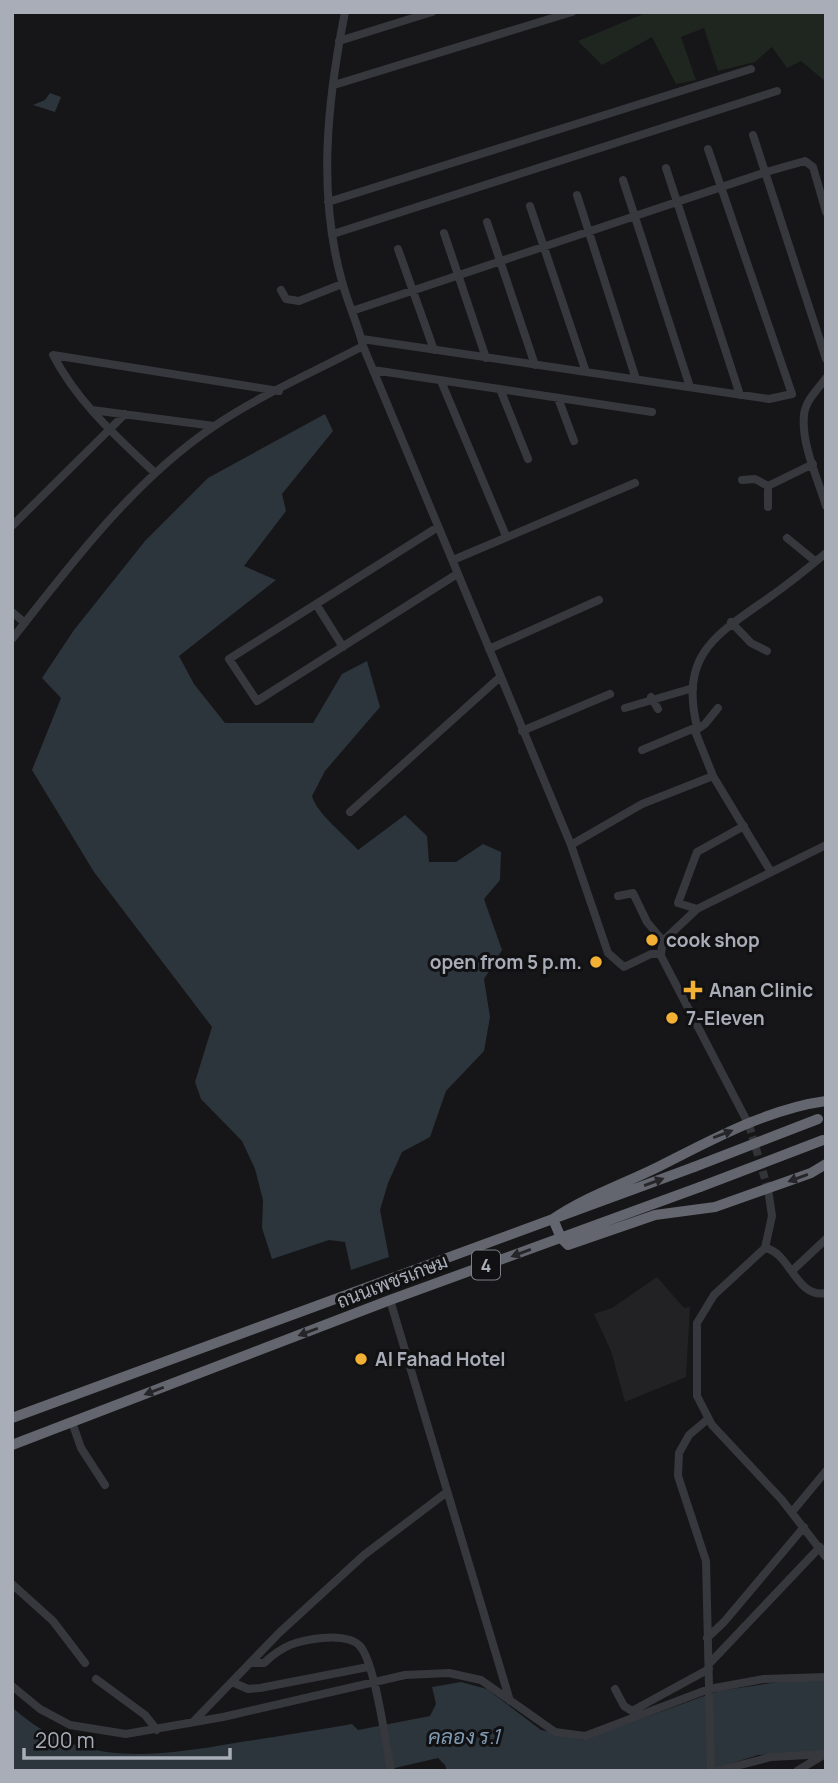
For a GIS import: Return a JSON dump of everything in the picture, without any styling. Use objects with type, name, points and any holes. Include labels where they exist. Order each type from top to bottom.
[{"type":"highway","points":[[826,1101],[698,1144],[660,1166],[579,1201],[553,1219],[561,1238],[568,1245],[655,1214],[715,1207],[811,1173],[826,1164]]},
{"type":"highway","name":"ถนนเพชรเกษม","points":[[12,1418],[822,1118]]},
{"type":"highway","name":"ถนนเพชรเกษม","points":[[12,1445],[390,1300],[700,1188],[824,1140]]},
{"type":"street","points":[[345,12],[326,141],[328,202],[342,284],[363,343],[571,845],[608,953],[624,967],[651,954],[660,954],[749,1125]]},
{"type":"street","points":[[339,41],[432,12]]},
{"type":"street","points":[[334,85],[572,12]]},
{"type":"street","points":[[328,202],[751,69]]},
{"type":"street","points":[[333,234],[777,92]]},
{"type":"street","points":[[753,135],[826,359]]},
{"type":"street","points":[[12,639],[99,532],[155,473],[214,426],[363,343],[433,350],[769,399],[792,394],[708,149]]},
{"type":"street","points":[[352,311],[765,172],[809,163],[826,212]]},
{"type":"street","points":[[666,167],[740,395]]},
{"type":"street","points":[[623,180],[690,387]]},
{"type":"street","points":[[577,195],[636,379]]},
{"type":"street","points":[[530,206],[586,372]]},
{"type":"street","points":[[487,222],[535,365]]},
{"type":"street","points":[[444,233],[486,358]]},
{"type":"street","points":[[398,249],[433,350]]},
{"type":"street","points":[[281,290],[286,299],[299,301],[342,284]]},
{"type":"street","points":[[155,473],[91,410],[68,383],[54,355],[279,391]]},
{"type":"street","points":[[373,370],[652,412]]},
{"type":"street","points":[[826,378],[808,402],[804,416],[813,464],[826,506]]},
{"type":"street","points":[[441,381],[506,536]]},
{"type":"street","points":[[500,389],[528,459]]},
{"type":"street","points":[[558,398],[573,441]]},
{"type":"street","points":[[91,410],[214,426]]},
{"type":"street","points":[[12,526],[125,414]]},
{"type":"street","points":[[768,486],[813,464]]},
{"type":"street","points":[[742,480],[755,479],[768,486]]},
{"type":"street","points":[[453,560],[635,482]]},
{"type":"street","points":[[768,486],[768,508]]},
{"type":"street","points":[[438,527],[229,659],[257,701],[457,573]]},
{"type":"street","points":[[771,872],[713,776],[696,729],[691,701],[706,646],[731,622],[822,559],[788,538]]},
{"type":"street","points":[[489,649],[598,600]]},
{"type":"street","points":[[316,604],[344,647]]},
{"type":"street","points":[[12,612],[25,623]]},
{"type":"street","points":[[731,622],[751,643],[766,651]]},
{"type":"street","points":[[350,811],[500,677]]},
{"type":"street","points":[[625,708],[651,697],[693,688]]},
{"type":"street","points":[[522,731],[610,694]]},
{"type":"street","points":[[651,697],[658,709]]},
{"type":"street","points":[[642,750],[696,729],[705,724],[718,708]]},
{"type":"street","points":[[571,845],[642,804],[713,776]]},
{"type":"street","points":[[697,909],[678,903],[697,852],[744,826]]},
{"type":"street","points":[[661,954],[663,941],[697,909],[826,845]]},
{"type":"street","points":[[618,896],[633,893],[647,922],[663,941]]},
{"type":"street","points":[[615,1689],[624,1706],[632,1711],[709,1666],[824,1551],[708,1419],[695,1388],[697,1323],[714,1295],[765,1248],[772,1216],[768,1189]]},
{"type":"street","points":[[792,1271],[826,1239]]},
{"type":"street","points":[[765,1248],[777,1254],[807,1289],[814,1293],[826,1293]]},
{"type":"street","points":[[390,1300],[510,1701]]},
{"type":"street","points":[[708,1419],[690,1435],[679,1452],[678,1476],[706,1561],[711,1771]]},
{"type":"street","points":[[72,1422],[81,1448],[105,1485]]},
{"type":"street","points":[[792,1512],[826,1471]]},
{"type":"street","points":[[193,1722],[279,1633],[363,1555],[447,1492]]},
{"type":"street","points":[[707,1637],[724,1622],[804,1527]]},
{"type":"street","points":[[12,1584],[53,1621],[85,1663]]},
{"type":"street","points":[[252,1663],[264,1662],[289,1643],[330,1638],[352,1641],[359,1645],[373,1682],[391,1769]]},
{"type":"street","points":[[232,1682],[248,1689],[260,1688],[368,1667]]},
{"type":"street","points":[[12,1686],[40,1709],[70,1725],[126,1734],[157,1730],[405,1675],[449,1673],[481,1680],[555,1732],[585,1736],[709,1690],[764,1679],[826,1677]]},
{"type":"street","points":[[96,1679],[145,1715],[157,1730]]},
{"type":"street","points":[[717,1771],[771,1757],[826,1754]]},
{"type":"street","points":[[797,1771],[826,1754]]},
{"type":"shaded area","points":[[648,12],[826,12],[826,82],[801,61],[787,68],[772,47],[755,62],[718,71],[704,28],[681,37],[696,80],[676,84],[652,37],[602,65],[578,41]]},
{"type":"shaded area","points":[[657,1277],[684,1308],[690,1307],[686,1377],[625,1402],[611,1351],[594,1314],[612,1308]]},
{"type":"water","points":[[50,93],[61,97],[55,112],[33,105],[45,100]]},
{"type":"water","points":[[325,414],[333,431],[282,494],[286,511],[244,566],[276,580],[179,656],[194,684],[225,723],[313,723],[342,674],[367,661],[380,707],[325,771],[312,796],[319,810],[358,850],[405,815],[427,836],[429,862],[456,862],[483,844],[501,852],[500,880],[484,899],[502,950],[484,979],[490,1017],[484,1051],[446,1091],[430,1137],[402,1152],[380,1210],[389,1257],[351,1270],[345,1242],[329,1240],[272,1259],[262,1228],[263,1200],[255,1169],[242,1141],[201,1099],[195,1082],[212,1027],[94,872],[32,770],[61,698],[42,678],[74,630],[145,541],[208,478]]},
{"type":"water","name":"คลอง ร.1","points":[[792,1680],[826,1680],[826,1751],[758,1755],[708,1771],[447,1771],[438,1758],[382,1771],[12,1771],[12,1707],[37,1727],[63,1740],[90,1749],[146,1754],[205,1748],[352,1724],[358,1730],[430,1716],[436,1704],[432,1687],[461,1682],[487,1689],[541,1730],[583,1740],[718,1691]]},
{"type":"tunnel","points":[[749,1125],[768,1189]]},
{"type":"place","name":"cook shop","points":[[652,940]]},
{"type":"place","name":"open from 5 p.m.","points":[[596,962]]},
{"type":"place","name":"Anan Clinic","points":[[693,990]]},
{"type":"place","name":"7-Eleven","points":[[672,1018]]},
{"type":"place","name":"Al Fahad Hotel","points":[[361,1359]]}]
